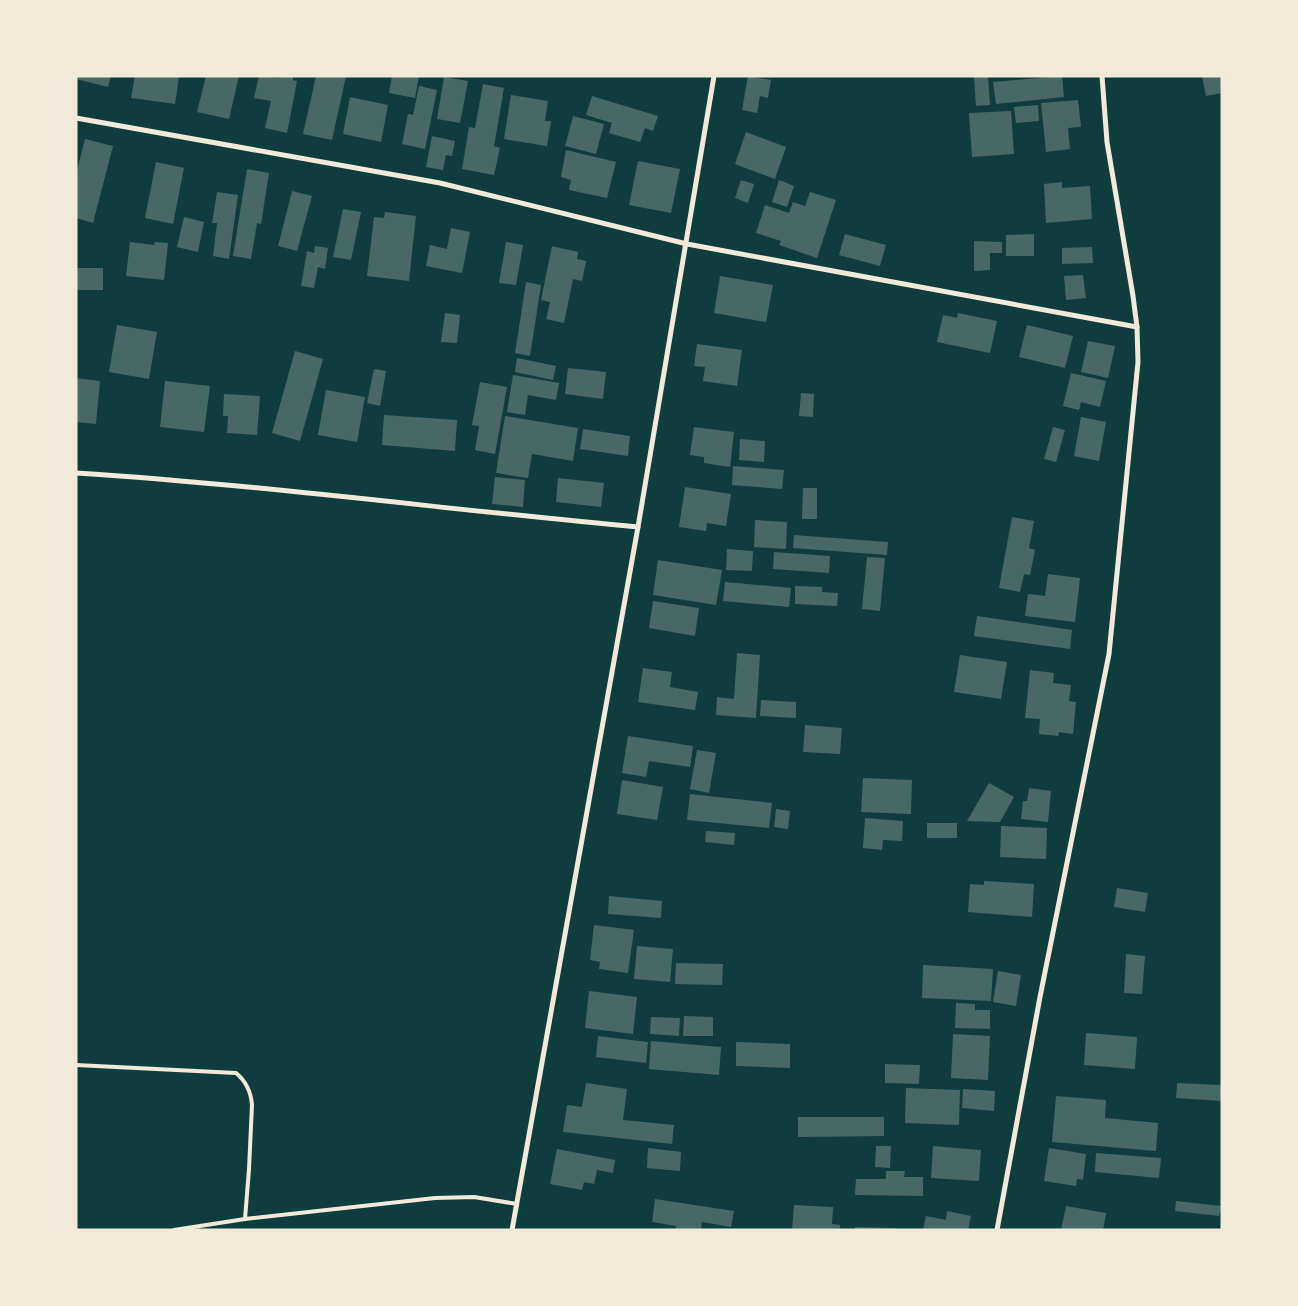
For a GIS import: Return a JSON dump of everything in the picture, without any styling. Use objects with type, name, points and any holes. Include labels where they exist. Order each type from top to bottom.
[{"type":"street","points":[[512,1230],[638,527],[714,76]]},
{"type":"street","points":[[997,1230],[1040,997],[1110,654],[1138,362],[1137,327],[1107,142],[1102,76]]},
{"type":"street","points":[[76,118],[440,184],[687,244],[1137,327]]},
{"type":"street","points":[[76,473],[371,499],[531,518],[638,527]]},
{"type":"lane","points":[[76,1064],[236,1073],[243,1079],[251,1095],[252,1106],[245,1219]]},
{"type":"lane","points":[[174,1230],[245,1219],[435,1198],[474,1197],[517,1204]]},
{"type":"building","points":[[76,76],[111,76],[108,87],[76,79]]},
{"type":"building","points":[[135,76],[179,76],[175,104],[131,98]]},
{"type":"building","points":[[206,76],[239,76],[229,119],[197,112]]},
{"type":"building","points":[[259,76],[280,78],[280,76],[293,76],[293,80],[297,81],[287,133],[265,128],[271,101],[254,98]]},
{"type":"building","points":[[316,76],[346,76],[332,140],[303,134]]},
{"type":"building","points":[[392,76],[419,76],[415,98],[389,93]]},
{"type":"building","points":[[748,76],[771,80],[768,98],[760,96],[757,113],[742,110]]},
{"type":"building","points":[[988,76],[990,105],[976,106],[974,77]]},
{"type":"building","points":[[1062,76],[1064,97],[996,104],[993,82]]},
{"type":"building","points":[[1202,76],[1222,76],[1222,93],[1206,96]]},
{"type":"building","points":[[444,77],[468,81],[460,123],[437,119]]},
{"type":"building","points":[[483,84],[504,88],[494,146],[500,148],[494,175],[462,169],[469,127],[475,128]]},
{"type":"building","points":[[419,86],[437,90],[425,149],[402,144],[408,114],[413,115]]},
{"type":"building","points":[[511,95],[548,101],[545,121],[551,121],[547,146],[504,139]]},
{"type":"building","points":[[592,96],[658,116],[653,131],[645,128],[640,142],[609,133],[612,123],[586,115]]},
{"type":"building","points":[[350,97],[388,105],[381,142],[343,134]]},
{"type":"building","points":[[1078,100],[1081,127],[1068,128],[1070,149],[1046,152],[1041,103]]},
{"type":"building","points":[[1038,105],[1039,121],[1016,123],[1014,107]]},
{"type":"building","points":[[1011,111],[1014,154],[972,157],[969,113]]},
{"type":"building","points":[[573,116],[604,124],[596,154],[565,146]]},
{"type":"building","points":[[746,132],[786,147],[775,179],[735,164]]},
{"type":"building","points":[[432,136],[455,141],[452,156],[446,155],[443,170],[426,167]]},
{"type":"building","points":[[85,139],[113,146],[93,223],[76,218],[76,174]]},
{"type":"building","points":[[566,150],[616,162],[607,198],[569,190],[571,180],[561,177]]},
{"type":"building","points":[[638,161],[680,169],[671,213],[629,205]]},
{"type":"building","points":[[156,162],[184,168],[173,224],[145,218]]},
{"type":"building","points":[[247,169],[269,173],[261,224],[257,223],[251,259],[233,256]]},
{"type":"building","points":[[741,180],[754,184],[748,203],[735,198]]},
{"type":"building","points":[[779,180],[794,186],[787,207],[772,202]]},
{"type":"building","points":[[1062,182],[1062,188],[1090,186],[1092,219],[1046,223],[1044,184]]},
{"type":"building","points":[[292,191],[312,196],[297,251],[278,246]]},
{"type":"building","points":[[217,192],[238,195],[229,259],[213,256],[217,223],[212,223]]},
{"type":"building","points":[[810,192],[836,200],[817,258],[779,245],[781,241],[756,233],[765,205],[789,213],[793,202],[805,206]]},
{"type":"building","points":[[343,209],[361,212],[351,260],[333,257]]},
{"type":"building","points":[[385,212],[416,216],[409,281],[367,276],[374,217],[384,218]]},
{"type":"building","points":[[184,217],[204,222],[198,252],[177,247]]},
{"type":"building","points":[[451,228],[470,232],[462,273],[426,266],[430,245],[447,249]]},
{"type":"building","points":[[845,234],[886,245],[880,266],[839,255]]},
{"type":"building","points":[[1034,234],[1034,256],[1006,256],[1006,235]]},
{"type":"building","points":[[974,241],[1002,242],[1002,253],[990,253],[990,270],[974,271]]},
{"type":"building","points":[[130,242],[154,245],[155,242],[168,243],[164,280],[126,276]]},
{"type":"building","points":[[506,242],[523,245],[516,285],[499,283]]},
{"type":"building","points":[[315,246],[328,248],[325,269],[318,267],[314,288],[301,286],[307,251],[314,253]]},
{"type":"building","points":[[552,246],[578,252],[577,259],[586,261],[582,281],[573,279],[564,323],[546,319],[550,302],[541,300]]},
{"type":"building","points":[[1092,247],[1093,263],[1062,264],[1062,248]]},
{"type":"building","points":[[76,268],[103,268],[103,290],[76,290]]},
{"type":"building","points":[[1083,275],[1086,298],[1066,300],[1064,276]]},
{"type":"building","points":[[720,276],[773,285],[766,322],[714,313]]},
{"type":"building","points":[[526,282],[541,285],[530,356],[515,353]]},
{"type":"building","points":[[445,313],[460,315],[457,343],[441,342]]},
{"type":"building","points":[[958,313],[997,321],[990,353],[937,342],[943,315],[957,318]]},
{"type":"building","points":[[117,325],[157,332],[149,379],[109,372]]},
{"type":"building","points":[[1027,325],[1073,336],[1065,368],[1019,357]]},
{"type":"building","points":[[1088,341],[1115,346],[1108,378],[1081,372]]},
{"type":"building","points":[[697,344],[742,350],[737,386],[703,381],[705,367],[694,366]]},
{"type":"building","points":[[295,351],[323,359],[300,441],[272,433]]},
{"type":"building","points":[[517,358],[556,366],[553,380],[515,372]]},
{"type":"building","points":[[568,368],[606,372],[603,399],[565,394]]},
{"type":"building","points":[[374,369],[386,371],[380,406],[367,403]]},
{"type":"building","points":[[1071,373],[1106,381],[1100,407],[1081,402],[1079,410],[1063,406]]},
{"type":"building","points":[[513,375],[559,383],[556,400],[528,395],[525,415],[507,412]]},
{"type":"building","points":[[76,378],[100,381],[96,424],[76,422]]},
{"type":"building","points":[[165,381],[210,386],[204,432],[160,427]]},
{"type":"building","points":[[480,382],[507,387],[495,454],[475,450],[479,426],[472,425]]},
{"type":"building","points":[[326,390],[365,397],[357,442],[318,435]]},
{"type":"building","points":[[801,393],[814,394],[813,417],[799,416]]},
{"type":"building","points":[[224,394],[260,396],[257,435],[227,433],[228,416],[223,416]]},
{"type":"building","points":[[384,415],[457,420],[455,451],[382,445]]},
{"type":"building","points":[[505,416],[578,428],[573,461],[532,454],[528,478],[496,473]]},
{"type":"building","points":[[1081,417],[1106,422],[1099,461],[1074,456]]},
{"type":"building","points":[[694,427],[734,432],[730,467],[704,463],[704,457],[690,455]]},
{"type":"building","points":[[1053,427],[1065,430],[1056,462],[1044,459]]},
{"type":"building","points":[[583,429],[630,436],[628,456],[580,449]]},
{"type":"building","points":[[740,439],[765,441],[764,462],[739,460]]},
{"type":"building","points":[[733,466],[784,470],[782,489],[732,485]]},
{"type":"building","points":[[495,477],[525,480],[523,507],[492,504]]},
{"type":"building","points":[[558,478],[604,483],[601,507],[556,502]]},
{"type":"building","points":[[685,487],[731,494],[726,526],[707,523],[706,531],[679,527]]},
{"type":"building","points":[[803,488],[817,488],[817,519],[802,519]]},
{"type":"building","points":[[1012,517],[1034,521],[1029,548],[1035,550],[1030,575],[1024,574],[1020,592],[999,588]]},
{"type":"building","points":[[755,520],[787,522],[786,549],[754,547]]},
{"type":"building","points":[[794,535],[888,542],[887,555],[793,548]]},
{"type":"building","points":[[727,549],[753,551],[752,571],[726,570]]},
{"type":"building","points":[[774,552],[830,556],[829,573],[773,569]]},
{"type":"building","points":[[867,557],[885,558],[880,611],[862,609]]},
{"type":"building","points":[[658,560],[722,570],[716,605],[653,595]]},
{"type":"building","points":[[1048,574],[1080,578],[1075,622],[1025,616],[1028,594],[1045,596]]},
{"type":"building","points":[[725,582],[791,588],[789,607],[723,601]]},
{"type":"building","points":[[795,586],[822,587],[822,592],[838,593],[837,606],[795,604]]},
{"type":"building","points":[[653,601],[699,608],[695,636],[649,628]]},
{"type":"building","points":[[977,616],[1072,630],[1070,649],[974,636]]},
{"type":"building","points":[[737,653],[760,655],[756,718],[716,715],[717,697],[734,699]]},
{"type":"building","points":[[960,655],[1007,662],[1001,699],[954,692]]},
{"type":"building","points":[[643,668],[672,672],[670,687],[698,692],[695,710],[638,702]]},
{"type":"building","points":[[1030,670],[1054,673],[1053,683],[1071,685],[1069,701],[1076,702],[1073,734],[1059,732],[1058,736],[1039,734],[1040,719],[1025,718]]},
{"type":"building","points":[[761,700],[796,702],[796,718],[760,716]]},
{"type":"building","points":[[805,725],[842,728],[840,754],[803,752]]},
{"type":"building","points":[[628,736],[693,746],[690,767],[649,761],[646,777],[622,773]]},
{"type":"building","points":[[697,750],[716,753],[709,793],[690,789]]},
{"type":"building","points":[[863,778],[912,780],[911,814],[861,812]]},
{"type":"building","points":[[622,780],[663,787],[657,820],[617,814]]},
{"type":"building","points":[[989,783],[1014,797],[1000,822],[967,821]]},
{"type":"building","points":[[1029,788],[1051,791],[1048,822],[1021,819],[1023,801],[1027,801]]},
{"type":"building","points":[[690,794],[772,803],[769,828],[687,820]]},
{"type":"building","points":[[776,809],[790,811],[788,829],[774,827]]},
{"type":"building","points":[[865,818],[903,821],[902,841],[883,840],[882,850],[863,848]]},
{"type":"building","points":[[927,823],[957,823],[957,838],[927,838]]},
{"type":"building","points":[[1001,826],[1047,828],[1046,859],[1000,857]]},
{"type":"building","points":[[706,831],[735,833],[734,845],[705,842]]},
{"type":"building","points":[[984,881],[1034,884],[1032,917],[968,912],[970,884],[984,885]]},
{"type":"building","points":[[1117,888],[1148,893],[1145,912],[1114,907]]},
{"type":"building","points":[[609,896],[662,901],[661,918],[608,914]]},
{"type":"building","points":[[594,925],[634,930],[628,973],[599,969],[600,962],[590,960]]},
{"type":"building","points":[[637,946],[673,949],[670,982],[634,979]]},
{"type":"building","points":[[1126,954],[1145,956],[1142,994],[1124,993]]},
{"type":"building","points":[[676,963],[723,964],[722,985],[675,984]]},
{"type":"building","points":[[923,965],[993,969],[991,1001],[922,998]]},
{"type":"building","points":[[998,971],[1021,975],[1016,1006],[993,1002]]},
{"type":"building","points":[[589,991],[637,997],[633,1034],[585,1028]]},
{"type":"building","points":[[956,1003],[975,1004],[975,1010],[990,1010],[990,1029],[955,1028]]},
{"type":"building","points":[[684,1016],[713,1017],[713,1036],[683,1036]]},
{"type":"building","points":[[651,1017],[680,1018],[679,1036],[650,1034]]},
{"type":"building","points":[[1086,1033],[1137,1037],[1135,1069],[1084,1065]]},
{"type":"building","points":[[953,1034],[990,1036],[988,1080],[951,1078]]},
{"type":"building","points":[[598,1036],[648,1042],[646,1063],[596,1057]]},
{"type":"building","points":[[651,1041],[721,1047],[719,1075],[649,1069]]},
{"type":"building","points":[[736,1042],[790,1044],[790,1068],[736,1066]]},
{"type":"building","points":[[885,1064],[920,1065],[919,1084],[885,1083]]},
{"type":"building","points":[[586,1083],[627,1089],[623,1120],[674,1125],[672,1144],[563,1132],[567,1105],[582,1107]]},
{"type":"building","points":[[1177,1083],[1222,1085],[1222,1101],[1176,1098]]},
{"type":"building","points":[[906,1088],[960,1090],[959,1125],[905,1123]]},
{"type":"building","points":[[963,1089],[995,1091],[994,1111],[962,1108]]},
{"type":"building","points":[[1056,1096],[1106,1100],[1105,1118],[1158,1123],[1156,1151],[1052,1142]]},
{"type":"building","points":[[798,1117],[884,1117],[884,1136],[798,1137]]},
{"type":"building","points":[[876,1146],[891,1146],[890,1168],[875,1167]]},
{"type":"building","points":[[933,1146],[981,1150],[979,1181],[931,1178]]},
{"type":"building","points":[[648,1148],[681,1152],[680,1171],[647,1168]]},
{"type":"building","points":[[1049,1148],[1086,1154],[1083,1180],[1077,1179],[1076,1186],[1044,1181]]},
{"type":"building","points":[[557,1149],[615,1160],[613,1173],[597,1170],[594,1184],[584,1182],[582,1190],[550,1184]]},
{"type":"building","points":[[1096,1153],[1161,1158],[1159,1178],[1095,1172]]},
{"type":"building","points":[[886,1171],[905,1171],[904,1177],[923,1177],[923,1196],[855,1195],[856,1179],[886,1179]]},
{"type":"building","points":[[655,1199],[734,1211],[731,1227],[702,1222],[701,1230],[675,1230],[676,1226],[652,1222]]},
{"type":"building","points":[[1176,1201],[1221,1206],[1219,1216],[1175,1211]]},
{"type":"building","points":[[794,1205],[833,1207],[832,1224],[840,1225],[840,1230],[792,1230]]},
{"type":"building","points":[[1066,1206],[1106,1213],[1103,1230],[1061,1230]]},
{"type":"building","points":[[947,1211],[971,1216],[968,1230],[923,1230],[926,1216],[946,1220]]},
{"type":"building","points":[[855,1227],[896,1228],[896,1230],[855,1230]]}]
